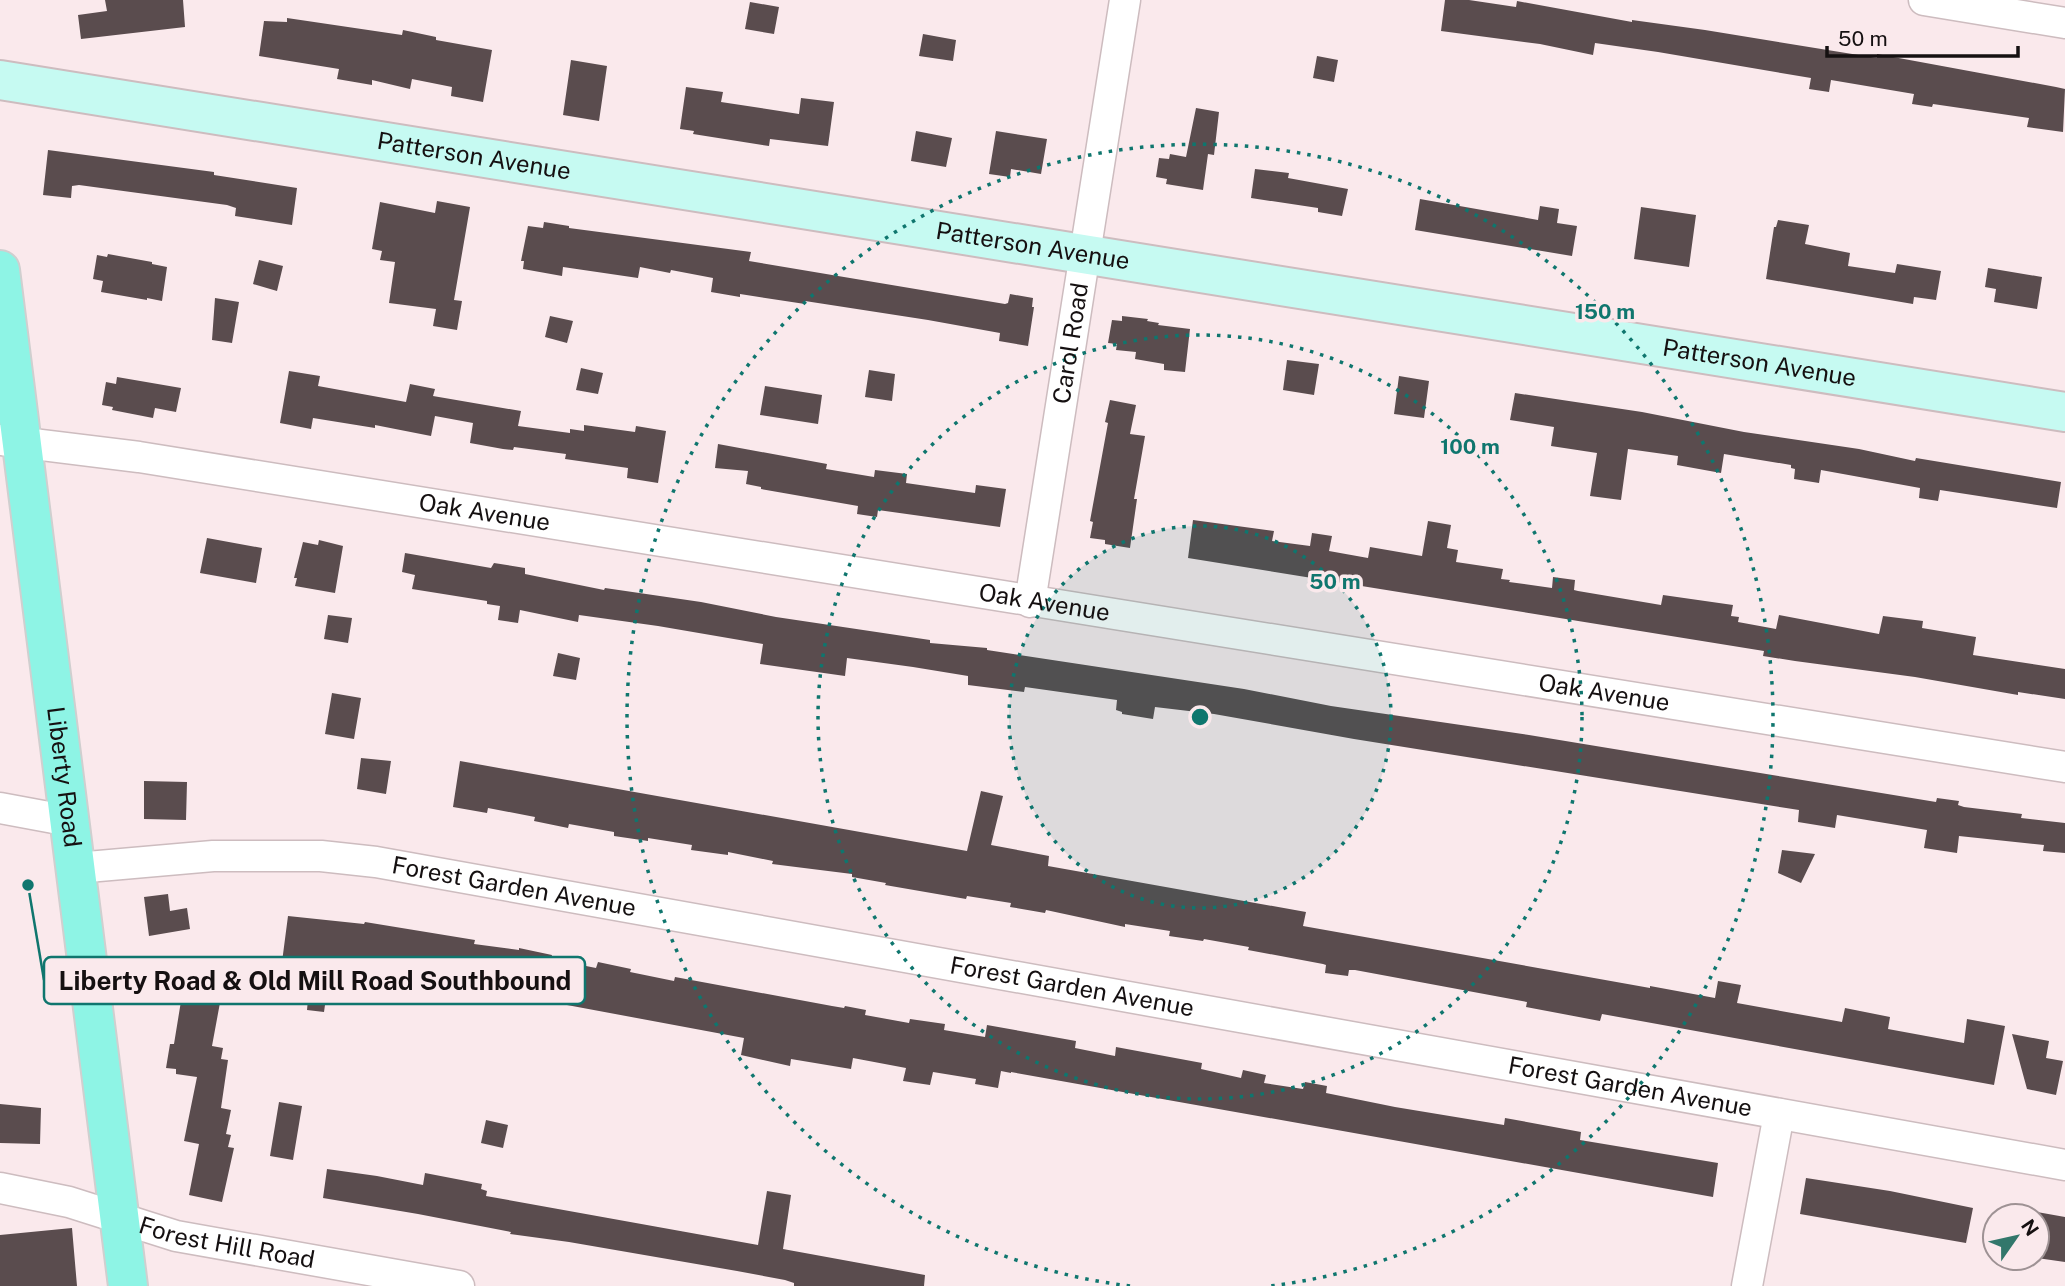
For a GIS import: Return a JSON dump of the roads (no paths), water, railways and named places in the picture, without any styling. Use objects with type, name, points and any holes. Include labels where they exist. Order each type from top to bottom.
[{"type":"main road","name":"Patterson Avenue","points":[[0,80],[2065,412]]},
{"type":"main road","name":"Liberty Road","points":[[0,270],[12,442],[70,821],[128,1286]]},
{"type":"street","name":"Carol Road","points":[[1030,601],[1125,0]]},
{"type":"street","points":[[1924,0],[2065,23]]},
{"type":"street","name":"Oak Avenue","points":[[12,442],[139,457],[2065,766]]},
{"type":"street","points":[[0,808],[70,821]]},
{"type":"street","name":"Forest Garden Avenue","points":[[76,868],[213,856],[321,856],[376,862],[2065,1165]]},
{"type":"street","points":[[1747,1286],[1779,1114]]},
{"type":"street","name":"Forest Hill Road","points":[[0,1188],[69,1202],[176,1236],[459,1286]]},
{"type":"place","name":"Liberty Road & Old Mill Road Southbound","points":[[28,885]]}]
